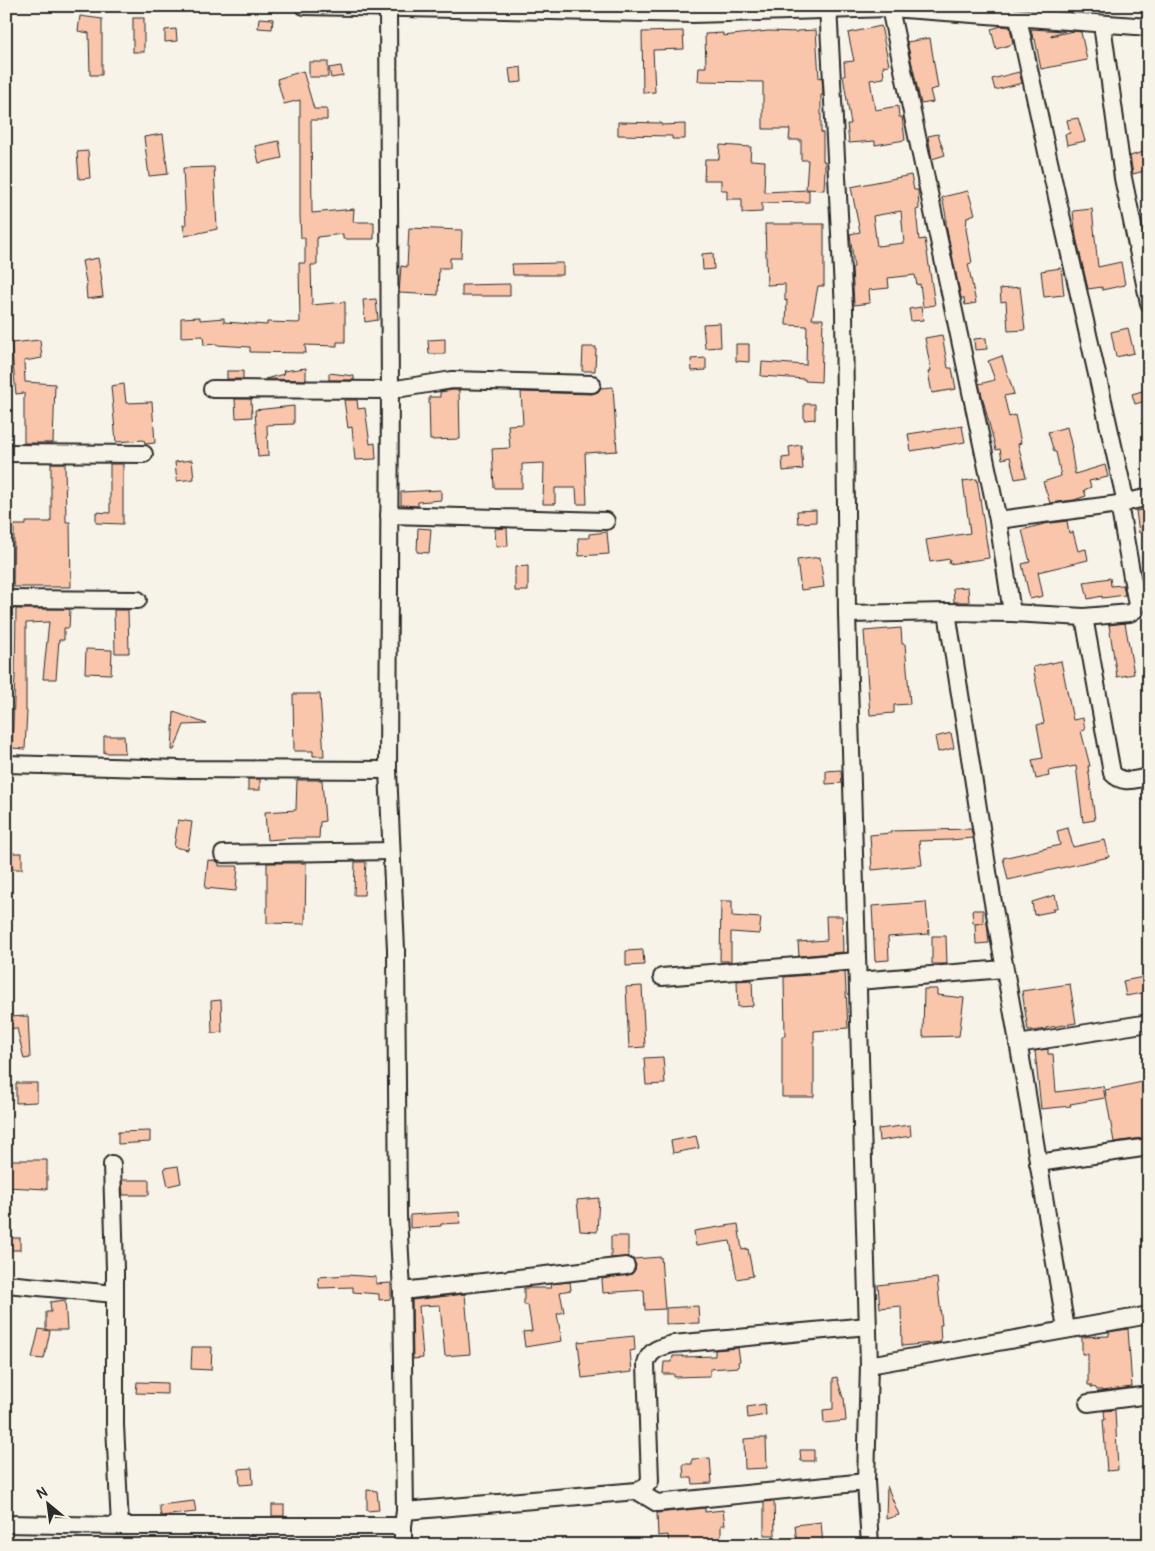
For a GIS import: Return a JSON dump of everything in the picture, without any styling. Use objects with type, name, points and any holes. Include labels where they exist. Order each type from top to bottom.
[{"type":"street","points":[[304,6],[693,14],[828,8],[890,8],[1149,27]]},
{"type":"street","points":[[388,8],[390,390],[388,770],[396,950],[398,1217],[402,1291],[403,1545]]},
{"type":"street","points":[[828,8],[844,309],[847,614],[869,1365],[866,1482],[870,1545]]},
{"type":"street","points":[[890,8],[998,520],[1012,613]]},
{"type":"street","points":[[847,614],[948,612],[1084,617],[1130,613],[1137,607],[1122,503],[1018,18]]},
{"type":"street","points":[[1102,24],[1124,178],[1149,304]]},
{"type":"street","points":[[212,389],[390,390],[452,380],[592,384]]},
{"type":"street","points":[[6,453],[144,454]]},
{"type":"street","points":[[998,520],[1122,503],[1149,497]]},
{"type":"street","points":[[389,515],[606,521]]},
{"type":"street","points":[[6,598],[138,600]]},
{"type":"street","points":[[948,612],[992,897],[1066,1330]]},
{"type":"street","points":[[1084,617],[1112,773],[1116,778],[1123,781],[1149,777]]},
{"type":"street","points":[[6,764],[180,769],[388,770]]},
{"type":"street","points":[[223,854],[391,851]]},
{"type":"street","points":[[662,977],[857,961]]},
{"type":"street","points":[[858,981],[1004,969]]},
{"type":"street","points":[[1018,1044],[1149,1023]]},
{"type":"street","points":[[1038,1163],[1149,1147]]},
{"type":"street","points":[[112,1164],[115,1294],[115,1425],[120,1526]]},
{"type":"street","points":[[402,1291],[626,1266]]},
{"type":"street","points":[[6,1284],[115,1294]]},
{"type":"street","points":[[869,1365],[1149,1315]]},
{"type":"street","points":[[6,1524],[120,1526],[404,1519],[637,1491],[644,1488],[650,1481],[646,1364],[648,1357],[654,1350],[674,1344],[868,1326]]},
{"type":"street","points":[[1088,1403],[1149,1395]]},
{"type":"street","points":[[637,1491],[657,1503],[866,1482]]},
{"type":"building","points":[[80,16],[102,19],[102,75],[90,75],[89,33],[78,31]]},
{"type":"building","points":[[133,18],[144,18],[144,52],[133,52]]},
{"type":"building","points":[[259,18],[273,19],[272,29],[258,28]]},
{"type":"building","points":[[881,26],[889,65],[883,66],[884,78],[870,80],[875,110],[898,106],[899,117],[902,117],[905,140],[875,145],[875,141],[849,143],[847,124],[851,124],[843,76],[845,76],[844,62],[854,61],[848,33]]},
{"type":"building","points":[[1002,26],[1010,27],[1013,44],[996,49],[991,29]]},
{"type":"building","points":[[176,29],[177,41],[165,42],[165,30]]},
{"type":"building","points":[[1031,29],[1065,31],[1051,36],[1073,31],[1081,32],[1087,60],[1041,69]]},
{"type":"building","points":[[816,30],[819,78],[822,77],[823,95],[821,95],[821,132],[823,133],[823,161],[825,161],[824,190],[806,189],[808,160],[801,160],[801,140],[789,140],[790,129],[763,129],[763,82],[698,81],[699,67],[706,67],[705,34],[723,33],[723,36],[768,31],[797,32]]},
{"type":"building","points":[[683,31],[684,49],[653,50],[655,92],[643,93],[642,32]]},
{"type":"building","points":[[930,38],[938,88],[930,90],[933,102],[921,104],[907,42]]},
{"type":"building","points":[[309,62],[328,62],[328,77],[309,77]]},
{"type":"building","points":[[341,66],[343,76],[331,78],[329,68]]},
{"type":"building","points":[[521,67],[522,82],[511,83],[509,69]]},
{"type":"building","points":[[303,71],[314,109],[327,109],[327,120],[311,120],[312,213],[354,209],[353,222],[374,222],[374,239],[343,239],[343,234],[317,237],[317,265],[311,265],[312,305],[345,302],[345,342],[337,342],[337,346],[305,345],[306,353],[250,352],[250,347],[217,344],[204,345],[203,336],[181,337],[181,318],[200,317],[200,320],[224,318],[224,322],[267,325],[267,322],[300,322],[299,263],[305,263],[305,238],[301,238],[300,216],[300,100],[284,104],[277,79]]},
{"type":"building","points":[[1019,72],[1022,83],[995,90],[992,79]]},
{"type":"building","points":[[1078,118],[1085,141],[1067,145],[1065,134],[1070,133],[1067,120]]},
{"type":"building","points":[[618,122],[661,123],[661,125],[685,124],[685,139],[672,139],[672,136],[618,135]]},
{"type":"building","points":[[163,134],[168,174],[149,176],[144,137]]},
{"type":"building","points":[[938,134],[945,155],[932,159],[928,136]]},
{"type":"building","points":[[279,141],[282,158],[259,163],[255,146]]},
{"type":"building","points":[[720,145],[751,147],[750,160],[765,161],[764,192],[809,190],[809,202],[762,203],[762,212],[742,213],[742,199],[727,199],[727,190],[721,190],[721,180],[704,180],[705,159],[719,159]]},
{"type":"building","points":[[88,151],[90,178],[79,179],[77,152]]},
{"type":"building","points":[[1143,152],[1148,170],[1133,174],[1130,156]]},
{"type":"building","points":[[214,167],[217,229],[185,236],[183,225],[186,225],[183,168]]},
{"type":"building","points":[[911,175],[914,190],[918,190],[919,209],[916,210],[919,240],[925,239],[935,305],[923,307],[920,284],[917,285],[915,275],[888,278],[889,288],[869,290],[870,303],[854,305],[852,268],[854,267],[850,234],[860,232],[851,187]],"holes":[[[901,211],[904,243],[877,246],[873,216]]]},
{"type":"building","points":[[968,191],[975,214],[967,217],[966,229],[972,263],[968,264],[976,303],[965,305],[964,298],[961,298],[942,197]]},
{"type":"building","points":[[1092,209],[1098,267],[1121,262],[1125,285],[1102,290],[1102,287],[1088,289],[1076,237],[1073,211]]},
{"type":"building","points":[[765,224],[824,224],[824,286],[818,286],[812,319],[823,319],[821,382],[761,376],[762,362],[806,365],[807,326],[786,325],[787,300],[785,301],[785,284],[767,285]]},
{"type":"building","points":[[409,228],[462,230],[461,258],[450,258],[450,268],[439,268],[438,295],[399,293],[401,266],[407,267]]},
{"type":"building","points":[[713,253],[714,269],[703,270],[702,254]]},
{"type":"building","points":[[98,258],[103,297],[87,299],[87,287],[82,261]]},
{"type":"building","points":[[563,263],[563,275],[513,275],[512,264]]},
{"type":"building","points":[[1061,268],[1064,295],[1044,297],[1041,271]]},
{"type":"building","points":[[510,284],[510,296],[462,296],[462,285]]},
{"type":"building","points":[[1020,287],[1025,330],[1008,331],[1006,301],[1001,302],[1000,289]]},
{"type":"building","points":[[376,299],[378,320],[365,322],[363,300]]},
{"type":"building","points":[[921,307],[923,320],[911,321],[909,309]]},
{"type":"building","points":[[720,323],[721,347],[705,348],[703,324]]},
{"type":"building","points":[[1128,328],[1134,353],[1116,357],[1111,332]]},
{"type":"building","points":[[942,335],[948,368],[952,368],[956,389],[932,393],[928,372],[931,371],[925,338]]},
{"type":"building","points":[[986,338],[987,349],[975,350],[974,339]]},
{"type":"building","points":[[445,339],[445,354],[429,354],[428,340]]},
{"type":"building","points":[[40,340],[42,358],[24,361],[25,382],[55,384],[53,443],[24,443],[24,393],[16,394],[11,343]]},
{"type":"building","points":[[736,344],[749,344],[749,362],[736,361]]},
{"type":"building","points":[[583,347],[596,347],[595,371],[582,371]]},
{"type":"building","points":[[1002,356],[1014,394],[1004,396],[1009,417],[1015,415],[1021,443],[1018,444],[1026,477],[1015,479],[1010,457],[1002,459],[1000,449],[996,450],[979,384],[995,380],[988,361]]},
{"type":"building","points":[[706,358],[706,370],[692,371],[691,359]]},
{"type":"building","points":[[306,368],[306,380],[265,379],[284,374],[283,371]]},
{"type":"building","points":[[227,371],[243,371],[243,379],[227,379]]},
{"type":"building","points":[[329,373],[354,376],[354,380],[329,380]]},
{"type":"building","points":[[124,384],[126,403],[152,402],[155,443],[145,444],[144,440],[116,442],[111,386]]},
{"type":"building","points":[[613,387],[617,451],[585,453],[587,504],[577,504],[576,488],[555,488],[555,504],[543,504],[544,463],[522,464],[522,488],[494,488],[492,449],[510,448],[508,425],[523,424],[521,392],[592,394],[598,392],[601,388]]},
{"type":"building","points":[[1149,389],[1149,400],[1135,404],[1132,394]]},
{"type":"building","points":[[459,390],[460,439],[430,440],[429,397],[440,397],[440,392]]},
{"type":"building","points":[[235,399],[251,399],[252,417],[236,418]]},
{"type":"building","points":[[344,400],[357,400],[358,409],[365,408],[370,444],[375,443],[376,459],[355,460],[352,427],[348,428]]},
{"type":"building","points":[[804,404],[815,404],[815,419],[804,420]]},
{"type":"building","points":[[294,406],[294,424],[267,425],[268,456],[258,457],[255,410]]},
{"type":"building","points":[[962,426],[965,442],[911,451],[908,434]]},
{"type":"building","points":[[1067,427],[1075,474],[1105,465],[1108,477],[1089,481],[1091,487],[1084,490],[1086,496],[1074,500],[1050,503],[1043,482],[1061,476],[1056,452],[1054,452],[1048,432]]},
{"type":"building","points":[[801,445],[803,469],[783,471],[782,458],[790,457],[789,447]]},
{"type":"building","points":[[192,460],[194,479],[177,481],[175,462]]},
{"type":"building","points":[[51,463],[65,463],[66,522],[70,522],[71,587],[13,587],[14,525],[26,525],[26,522],[51,522]]},
{"type":"building","points":[[110,464],[123,464],[123,524],[96,523],[96,512],[110,513]]},
{"type":"building","points":[[977,479],[989,558],[949,564],[950,559],[930,562],[926,540],[970,533],[963,481]]},
{"type":"building","points":[[441,490],[441,500],[418,502],[418,506],[401,505],[401,492]]},
{"type":"building","points":[[1149,509],[1149,531],[1139,533],[1136,511]]},
{"type":"building","points":[[816,510],[816,522],[798,523],[797,511]]},
{"type":"building","points":[[1067,521],[1069,533],[1073,532],[1078,551],[1086,549],[1088,560],[1038,572],[1043,596],[1030,599],[1022,564],[1030,562],[1022,530],[1044,524]]},
{"type":"building","points":[[418,528],[431,529],[429,553],[417,552]]},
{"type":"building","points":[[507,528],[508,546],[496,547],[495,529]]},
{"type":"building","points":[[607,532],[609,554],[579,556],[578,538],[589,538],[589,534]]},
{"type":"building","points":[[820,557],[824,587],[801,590],[797,560]]},
{"type":"building","points":[[528,566],[528,591],[515,591],[515,567]]},
{"type":"building","points":[[1110,578],[1111,586],[1123,585],[1125,595],[1088,599],[1084,582]]},
{"type":"building","points":[[968,587],[969,602],[954,602],[953,588]]},
{"type":"building","points":[[16,609],[70,609],[69,628],[64,628],[64,640],[59,640],[56,679],[43,679],[49,622],[26,623],[27,711],[25,749],[12,748]]},
{"type":"building","points":[[114,610],[128,610],[129,653],[115,653]]},
{"type":"building","points":[[1125,623],[1134,674],[1117,677],[1109,625]]},
{"type":"building","points":[[901,628],[902,644],[905,644],[910,704],[894,705],[894,713],[870,715],[864,631]]},
{"type":"building","points":[[86,649],[112,650],[111,674],[85,673]]},
{"type":"building","points":[[1061,661],[1073,720],[1083,718],[1085,730],[1081,731],[1090,766],[1088,766],[1095,820],[1083,822],[1076,766],[1048,771],[1049,776],[1036,779],[1032,760],[1043,758],[1037,725],[1044,723],[1033,667]]},
{"type":"building","points":[[293,694],[320,694],[324,756],[313,756],[313,751],[294,751]]},
{"type":"building","points":[[174,712],[207,724],[184,725],[174,750],[172,750]]},
{"type":"building","points":[[951,733],[954,748],[938,752],[935,737]]},
{"type":"building","points":[[104,736],[124,736],[125,753],[104,753]]},
{"type":"building","points":[[841,770],[842,783],[826,784],[826,771]]},
{"type":"building","points":[[248,779],[260,779],[260,790],[248,790]]},
{"type":"building","points":[[297,780],[322,780],[325,821],[320,822],[319,838],[267,840],[265,812],[296,810]]},
{"type":"building","points":[[178,820],[192,822],[188,850],[174,847]]},
{"type":"building","points":[[1068,828],[1073,847],[1105,840],[1109,857],[1008,880],[1003,858],[1060,845],[1057,831]]},
{"type":"building","points":[[971,829],[973,838],[919,841],[922,865],[872,870],[870,835],[891,833],[891,831]]},
{"type":"building","points":[[6,853],[22,853],[22,869],[6,869]]},
{"type":"building","points":[[208,860],[216,861],[219,863],[219,866],[238,866],[236,891],[205,888]]},
{"type":"building","points":[[355,862],[366,862],[364,895],[354,895]]},
{"type":"building","points":[[267,863],[306,863],[305,924],[267,923]]},
{"type":"building","points":[[1055,895],[1058,907],[1053,909],[1054,911],[1034,915],[1032,902]]},
{"type":"building","points":[[721,901],[732,901],[732,916],[761,918],[759,934],[731,932],[731,961],[720,961]]},
{"type":"building","points":[[926,902],[929,934],[888,937],[889,960],[875,961],[872,906]]},
{"type":"building","points":[[972,910],[983,910],[983,923],[973,923]]},
{"type":"building","points":[[826,916],[842,916],[843,952],[799,956],[798,942],[827,940]]},
{"type":"building","points":[[987,923],[989,943],[976,944],[975,924]]},
{"type":"building","points":[[932,936],[946,936],[947,964],[932,964]]},
{"type":"building","points":[[643,950],[644,965],[626,966],[626,951]]},
{"type":"building","points":[[845,972],[848,1028],[814,1031],[814,1097],[782,1097],[782,1036],[785,1036],[784,977]]},
{"type":"building","points":[[1149,976],[1149,992],[1126,996],[1123,981]]},
{"type":"building","points":[[752,980],[753,1006],[738,1007],[737,981]]},
{"type":"building","points":[[1070,984],[1076,1023],[1033,1031],[1028,1030],[1022,991]]},
{"type":"building","points":[[642,986],[645,1047],[629,1048],[626,987]]},
{"type":"building","points":[[924,989],[937,989],[937,995],[964,998],[959,1036],[923,1037]]},
{"type":"building","points":[[221,1000],[222,1032],[212,1033],[211,1001]]},
{"type":"building","points":[[28,1016],[30,1058],[24,1059],[17,1028],[6,1029],[6,1017]]},
{"type":"building","points":[[1048,1049],[1048,1054],[1053,1054],[1056,1092],[1103,1086],[1105,1098],[1070,1104],[1071,1106],[1041,1109],[1035,1051]]},
{"type":"building","points":[[663,1057],[665,1084],[646,1085],[644,1058]]},
{"type":"building","points":[[1147,1081],[1149,1089],[1149,1137],[1114,1142],[1105,1090]]},
{"type":"building","points":[[16,1083],[37,1083],[37,1102],[16,1103]]},
{"type":"building","points":[[910,1125],[911,1136],[879,1141],[878,1129]]},
{"type":"building","points":[[150,1131],[150,1142],[118,1144],[118,1132]]},
{"type":"building","points":[[696,1136],[699,1148],[673,1153],[671,1141]]},
{"type":"building","points":[[6,1160],[47,1160],[47,1189],[6,1187]]},
{"type":"building","points":[[178,1166],[181,1183],[168,1186],[164,1168]]},
{"type":"building","points":[[122,1180],[149,1180],[149,1195],[123,1195]]},
{"type":"building","points":[[599,1198],[597,1232],[580,1231],[577,1200]]},
{"type":"building","points":[[459,1212],[460,1223],[410,1228],[410,1215]]},
{"type":"building","points":[[738,1224],[742,1250],[748,1249],[753,1276],[737,1279],[730,1241],[696,1246],[694,1231]]},
{"type":"building","points":[[611,1236],[628,1236],[628,1257],[611,1258]]},
{"type":"building","points":[[6,1238],[20,1238],[20,1250],[6,1250]]},
{"type":"building","points":[[661,1257],[665,1309],[645,1310],[644,1290],[603,1293],[602,1279],[632,1274],[636,1265],[633,1259]]},
{"type":"building","points":[[347,1275],[376,1277],[376,1284],[391,1283],[391,1299],[379,1300],[379,1294],[353,1292],[353,1287],[319,1288],[318,1277]]},
{"type":"building","points":[[937,1278],[942,1325],[940,1325],[941,1342],[902,1346],[901,1306],[880,1308],[878,1285]]},
{"type":"building","points":[[570,1282],[571,1290],[560,1292],[564,1312],[557,1314],[562,1341],[525,1347],[523,1332],[532,1331],[528,1305],[524,1305],[524,1288],[551,1288],[550,1284]]},
{"type":"building","points":[[465,1294],[470,1354],[445,1356],[440,1305],[419,1306],[423,1358],[413,1359],[412,1300]]},
{"type":"building","points":[[65,1300],[67,1330],[46,1330],[46,1312],[51,1312],[50,1302]]},
{"type":"building","points":[[698,1306],[699,1323],[666,1324],[666,1308]]},
{"type":"building","points":[[39,1329],[50,1331],[44,1359],[32,1358]]},
{"type":"building","points":[[1128,1329],[1132,1387],[1102,1391],[1088,1385],[1088,1354],[1082,1354],[1082,1337],[1109,1336],[1109,1332]]},
{"type":"building","points":[[634,1336],[635,1350],[630,1351],[632,1372],[582,1378],[578,1342]]},
{"type":"building","points":[[192,1347],[212,1347],[211,1370],[191,1369]]},
{"type":"building","points":[[738,1348],[739,1367],[710,1369],[710,1376],[674,1377],[674,1374],[663,1374],[664,1362],[672,1362],[673,1356],[715,1356],[715,1350]]},
{"type":"building","points":[[837,1377],[844,1398],[846,1421],[824,1423],[823,1410],[833,1409],[833,1378]]},
{"type":"building","points":[[137,1382],[167,1383],[167,1394],[136,1393]]},
{"type":"building","points":[[765,1404],[766,1415],[748,1418],[747,1407]]},
{"type":"building","points":[[1115,1410],[1118,1470],[1107,1471],[1104,1411]]},
{"type":"building","points":[[766,1438],[767,1468],[745,1469],[744,1439]]},
{"type":"building","points":[[800,1450],[814,1450],[814,1461],[801,1461]]},
{"type":"building","points":[[710,1458],[712,1483],[693,1484],[692,1478],[684,1478],[683,1464],[692,1464],[692,1459]]},
{"type":"building","points":[[252,1468],[253,1484],[240,1485],[239,1469]]},
{"type":"building","points":[[887,1486],[899,1515],[886,1519]]},
{"type":"building","points":[[367,1490],[377,1491],[379,1510],[367,1511]]},
{"type":"building","points":[[194,1501],[196,1512],[161,1516],[159,1505]]},
{"type":"building","points":[[774,1501],[775,1535],[764,1535],[764,1502]]},
{"type":"building","points":[[272,1505],[284,1505],[284,1516],[272,1516]]},
{"type":"building","points":[[705,1508],[705,1512],[723,1510],[725,1525],[721,1525],[721,1545],[669,1545],[668,1535],[658,1536],[657,1513]]},
{"type":"building","points":[[821,1522],[823,1545],[797,1545],[795,1525]]}]
